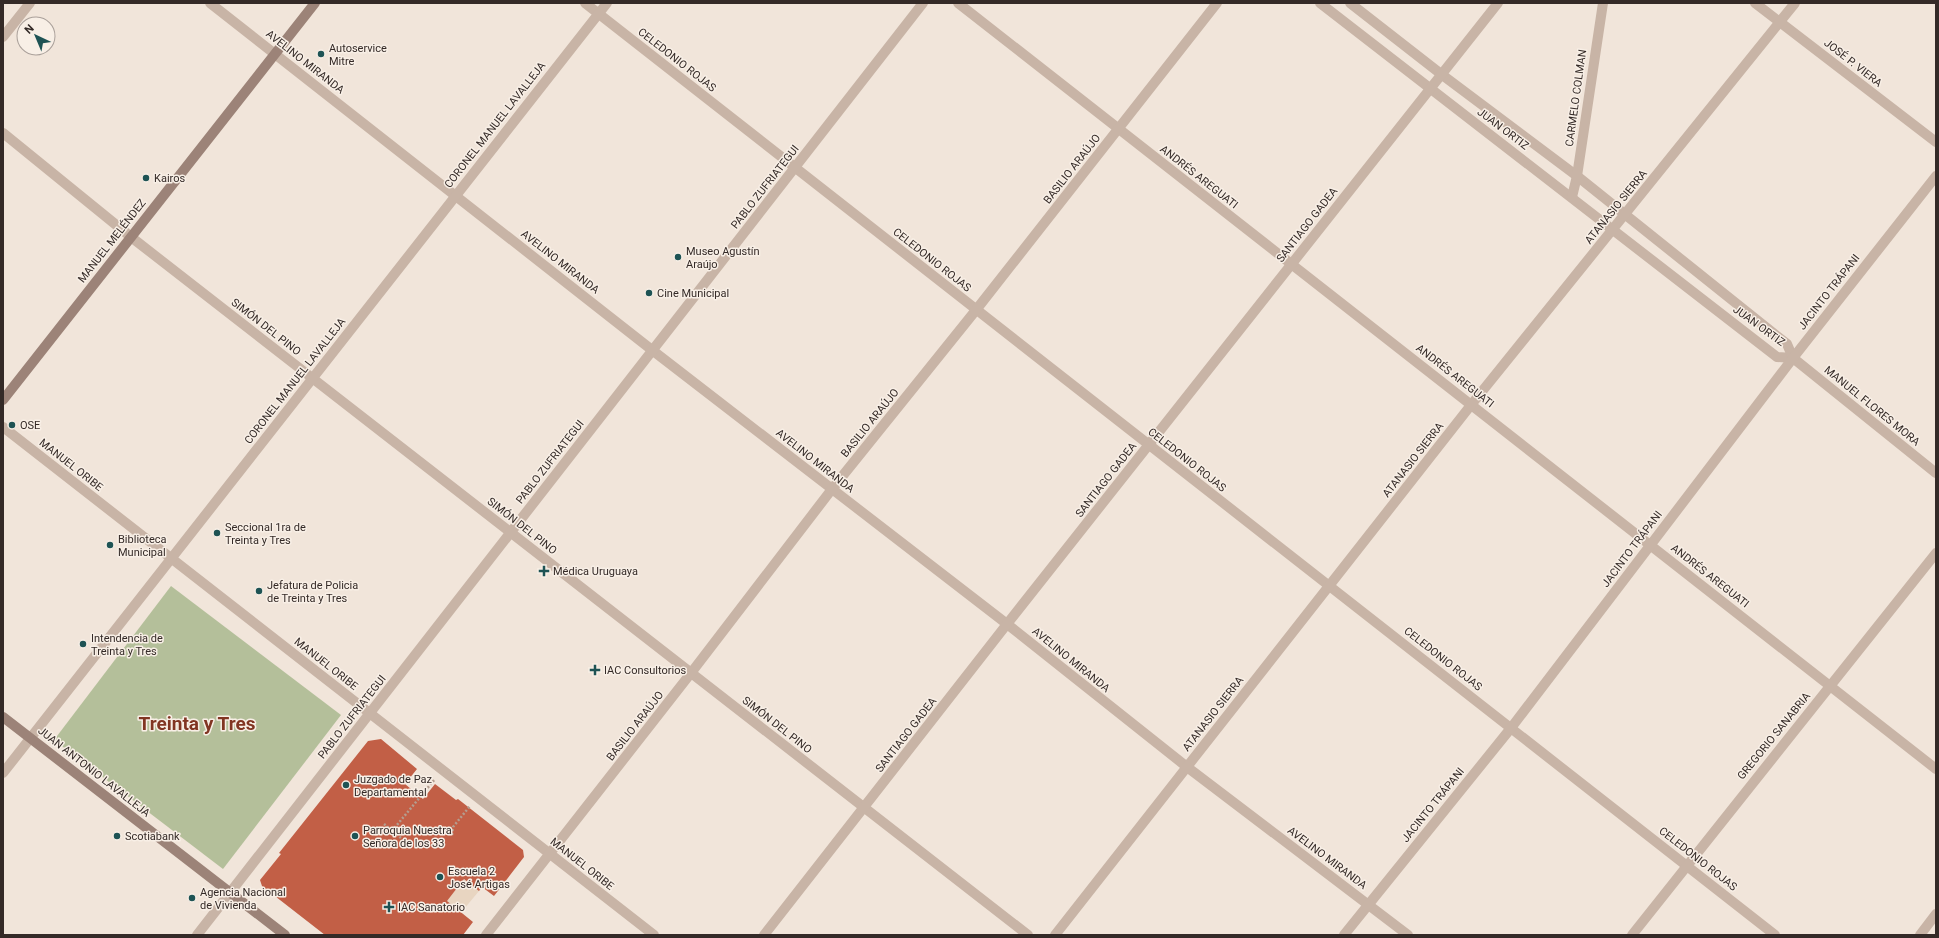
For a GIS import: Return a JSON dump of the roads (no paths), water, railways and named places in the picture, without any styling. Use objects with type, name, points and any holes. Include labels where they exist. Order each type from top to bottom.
[{"type":"street","points":[[3,37],[30,3]]},
{"type":"street","name":"AVELINO MIRANDA","points":[[210,3],[652,350],[1007,624],[1186,767],[1408,935]]},
{"type":"street","name":"MANUEL MELÉNDEZ","points":[[3,400],[315,3]]},
{"type":"street","name":"CELEDONIO ROJAS","points":[[584,3],[1775,935]]},
{"type":"street","name":"CORONEL MANUEL LAVALLEJA","points":[[3,773],[607,3]]},
{"type":"street","name":"PABLO ZUFRIATEGUI","points":[[197,935],[923,3]]},
{"type":"street","name":"ANDRÉS AREGUATI","points":[[958,3],[1936,769]]},
{"type":"street","name":"BASILIO ARAÚJO","points":[[486,935],[691,673],[832,489],[976,310],[1217,3]]},
{"type":"street","name":"JUAN ORTIZ","points":[[1320,3],[1777,357],[1793,358],[1787,344],[1625,214],[1350,3]]},
{"type":"street","name":"SANTIAGO GADEA","points":[[764,935],[1007,624],[1498,3]]},
{"type":"street","name":"CARMELO COLMAN","points":[[1572,197],[1577,176],[1603,3]]},
{"type":"street","name":"JOSÉ P. VIERA","points":[[1756,3],[1936,142]]},
{"type":"street","name":"ATANASIO SIERRA","points":[[1055,935],[1472,405],[1795,3]]},
{"type":"street","name":"SIMÓN DEL PINO","points":[[3,133],[131,237],[1028,935]]},
{"type":"street","name":"JACINTO TRÁPANI","points":[[1344,935],[1511,728],[1793,358],[1936,176]]},
{"type":"street","name":"MANUEL FLORES MORA","points":[[1793,358],[1936,473]]},
{"type":"street","name":"MANUEL ORIBE","points":[[3,427],[654,935]]},
{"type":"street","name":"GREGORIO SANABRIA","points":[[1632,935],[1686,865],[1936,553]]},
{"type":"street","name":"JUAN ANTONIO LAVALLEJA","points":[[3,717],[285,935]]},
{"type":"street","points":[[1920,935],[1936,914]]},
{"type":"place","name":"Autoservice Mitre","points":[[321,54]]},
{"type":"place","name":"Kairos","points":[[146,178]]},
{"type":"place","name":"Museo Agustín Araújo","points":[[678,257]]},
{"type":"place","name":"Cine Municipal","points":[[649,293]]},
{"type":"place","name":"OSE","points":[[12,425]]},
{"type":"place","name":"Seccional 1ra de Treinta y Tres","points":[[217,533]]},
{"type":"place","name":"Biblioteca Municipal","points":[[110,545]]},
{"type":"place","name":"Médica Uruguaya","points":[[544,571]]},
{"type":"place","name":"Jefatura de Policia de Treinta y Tres","points":[[259,591]]},
{"type":"place","name":"Intendencia de Treinta y Tres","points":[[83,644]]},
{"type":"place","name":"IAC Consultorios","points":[[595,670]]},
{"type":"place","name":"Juzgado de Paz Departamental","points":[[346,785]]},
{"type":"place","name":"Scotiabank","points":[[117,836]]},
{"type":"place","name":"Parroquia Nuestra Señora de los 33","points":[[355,836]]},
{"type":"place","name":"Escuela 2 José Artigas","points":[[440,877]]},
{"type":"place","name":"Agencia Nacional de Vivienda","points":[[192,898]]},
{"type":"place","name":"IAC Sanatorio","points":[[389,907]]},
{"type":"district","name":"Treinta y Tres","points":[[197,723]]}]
